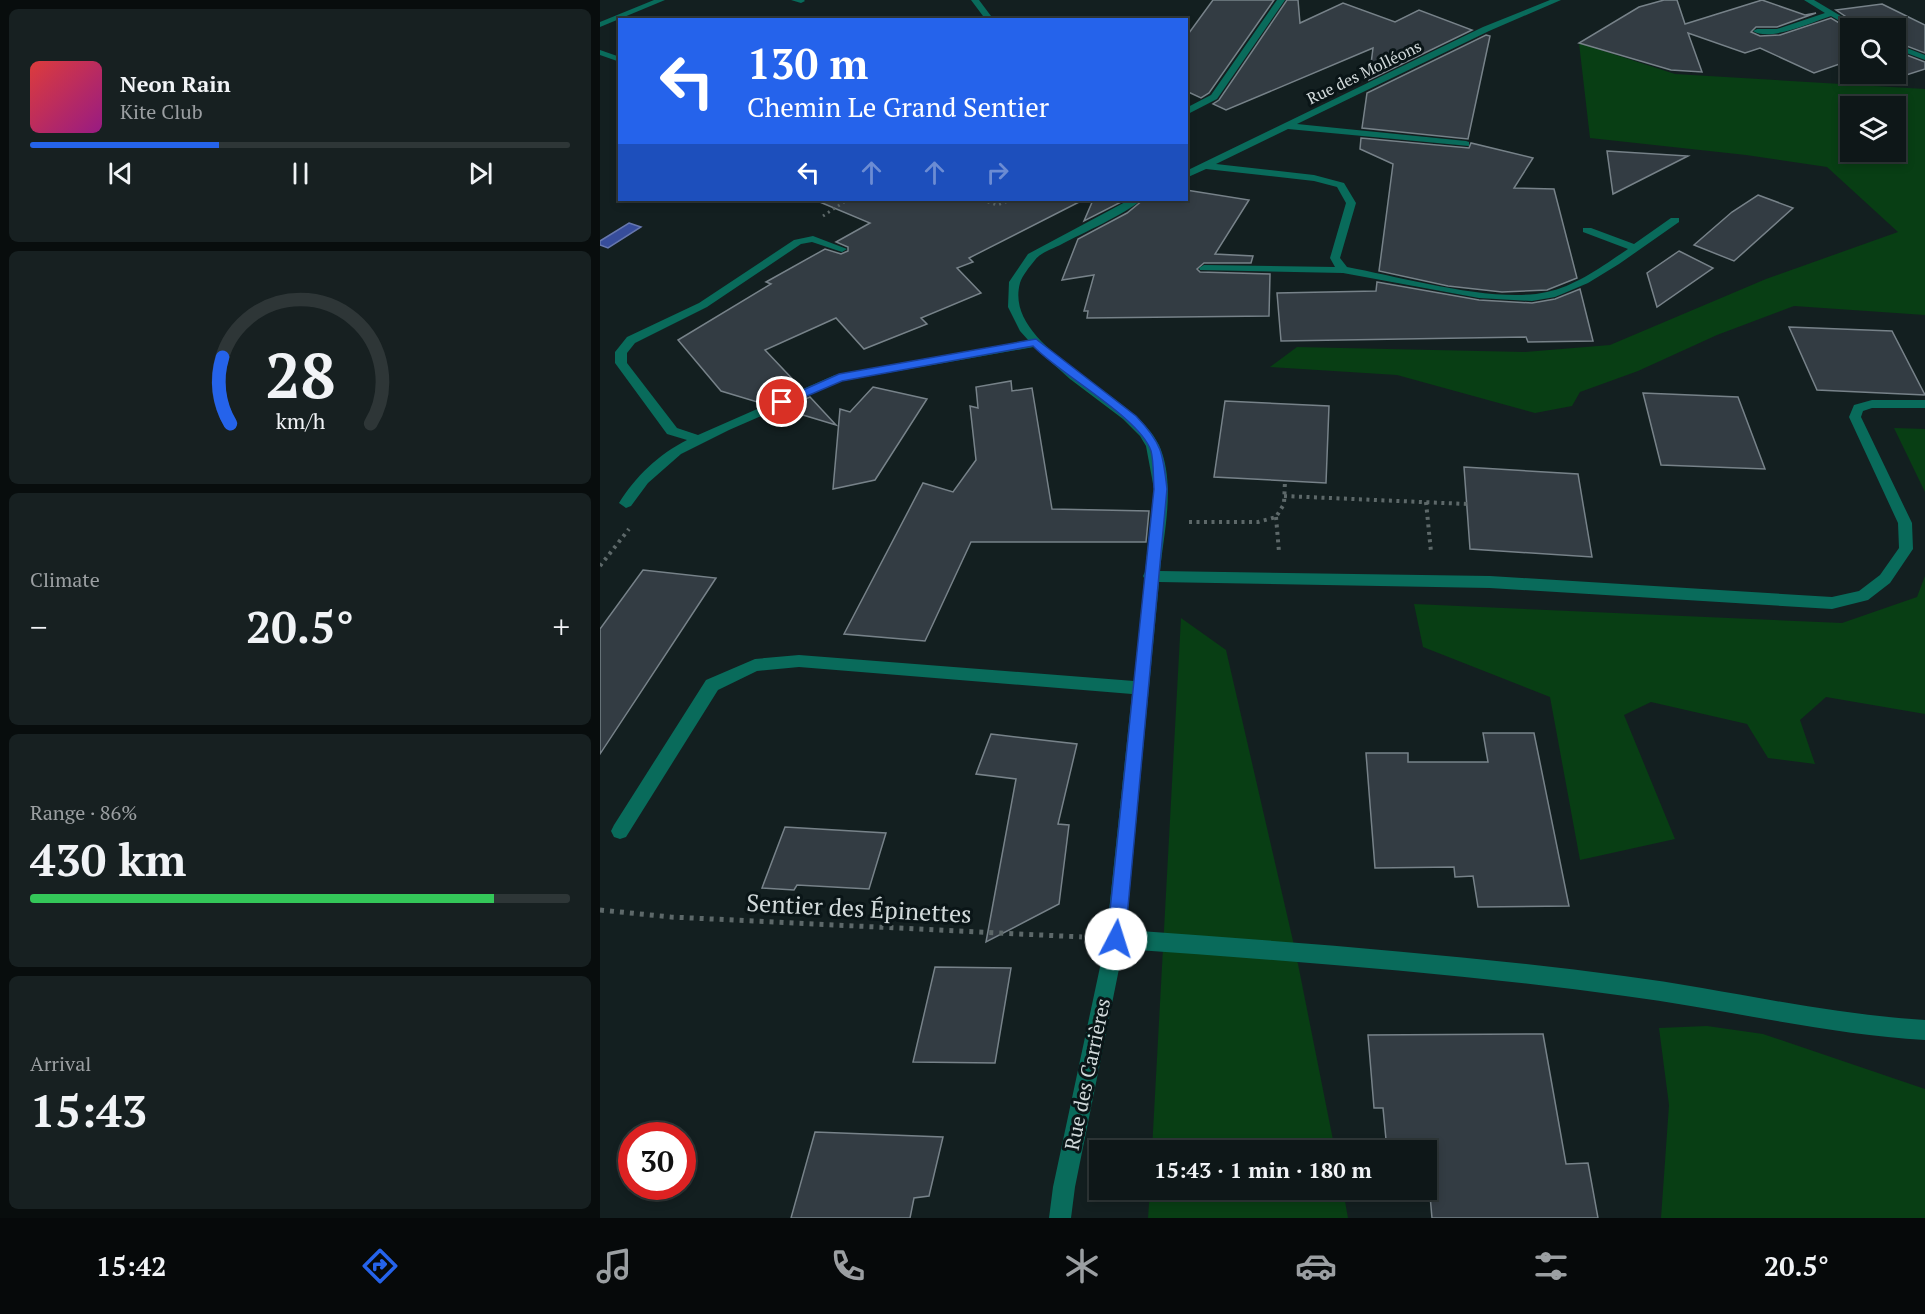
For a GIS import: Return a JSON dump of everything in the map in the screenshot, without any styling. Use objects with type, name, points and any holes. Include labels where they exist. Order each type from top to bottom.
[{"type":"street","points":[[600,24],[661,0]]},
{"type":"street","points":[[975,0],[988,18]]},
{"type":"street","points":[[1188,111],[1214,97],[1281,0]]},
{"type":"street","name":"Rue des Molléons","points":[[1188,174],[1486,29],[1557,0]]},
{"type":"street","points":[[1808,0],[1840,19]]},
{"type":"street","points":[[1757,31],[1778,31],[1830,14]]},
{"type":"street","points":[[1906,50],[1925,58]]},
{"type":"street","points":[[600,52],[618,59]]},
{"type":"street","points":[[1288,126],[1466,144]]},
{"type":"street","points":[[1205,166],[1314,178],[1341,185],[1351,203],[1335,258],[1343,270]]},
{"type":"street","name":"Rue des Carrières","points":[[1060,1218],[1064,1187],[1116,939],[1150,576],[1161,489],[1156,451],[1146,433],[1132,419],[1053,360],[1036,343],[1017,313],[1011,288],[1020,269],[1035,254],[1134,201]]},
{"type":"street","points":[[1204,268],[1343,270],[1498,298],[1548,296],[1595,277],[1675,220]]},
{"type":"street","points":[[1587,230],[1635,248]]},
{"type":"street","points":[[697,439],[672,431],[621,363],[621,352],[631,340],[703,305],[798,242],[813,239],[842,249]]},
{"type":"street","points":[[626,503],[643,480],[676,451],[697,439],[839,378],[1036,343]]},
{"type":"street","points":[[1150,576],[1433,581],[1612,588],[1832,603],[1863,596],[1885,579],[1906,549],[1905,523],[1855,417],[1858,408],[1872,404],[1925,404]]},
{"type":"street","points":[[620,831],[712,685],[755,665],[799,662],[1139,688]]},
{"type":"street","points":[[1116,939],[1545,976],[1679,993],[1880,1028],[1925,1030]]},
{"type":"path","points":[[821,217],[845,201]]},
{"type":"path","points":[[985,201],[997,205],[1008,201]]},
{"type":"path","points":[[1158,520],[1258,522],[1276,517],[1284,504],[1285,481]]},
{"type":"path","points":[[1284,496],[1467,504]]},
{"type":"path","points":[[1426,502],[1433,581]]},
{"type":"path","points":[[600,566],[630,527]]},
{"type":"path","name":"Sentier des Épinettes","points":[[600,910],[671,917],[1116,939]]},
{"type":"green space","points":[[1579,43],[1675,74],[1925,89],[1925,315],[1794,306],[1717,335],[1638,371],[1580,392],[1572,406],[1535,413],[1397,375],[1270,367],[1297,347],[1525,352],[1610,345],[1766,279],[1898,232],[1827,167],[1746,155],[1590,138]]},
{"type":"green space","points":[[1894,428],[1925,429],[1925,492]]},
{"type":"green space","points":[[1925,576],[1925,714],[1826,697],[1800,720],[1815,764],[1768,758],[1747,724],[1651,702],[1624,715],[1675,839],[1580,860],[1550,697],[1423,647],[1414,604],[1842,623],[1917,597]]},
{"type":"green space","points":[[1181,618],[1226,650],[1296,954],[1333,1140],[1153,1140]]},
{"type":"green space","points":[[1707,1026],[1763,1034],[1925,1089],[1925,1218],[1661,1218],[1669,1105],[1659,1028]]},
{"type":"green space","points":[[1149,1200],[1345,1200],[1348,1218],[1148,1218]]},
{"type":"water","points":[[629,223],[641,227],[608,248],[600,245],[600,241]]},
{"type":"building","points":[[1213,0],[1274,0],[1209,93],[1201,98],[1188,92],[1188,34]]},
{"type":"building","points":[[1287,0],[1298,0],[1300,23],[1343,3],[1395,22],[1419,10],[1472,30],[1369,80],[1373,48],[1226,110],[1213,104],[1219,100]]},
{"type":"building","points":[[1664,0],[1677,0],[1685,24],[1762,0],[1805,15],[1816,13],[1777,27],[1756,27],[1751,32],[1760,36],[1780,35],[1831,18],[1840,23],[1840,64],[1814,73],[1760,48],[1745,53],[1688,33],[1702,72],[1671,70],[1579,43],[1639,7]]},
{"type":"building","points":[[1882,4],[1925,25],[1925,53],[1906,46],[1906,18],[1848,18],[1836,10]]},
{"type":"building","points":[[1486,35],[1490,36],[1468,139],[1362,128],[1367,93]]},
{"type":"building","points":[[1906,55],[1925,62],[1925,69],[1906,75]]},
{"type":"building","points":[[1361,138],[1469,148],[1471,143],[1533,158],[1514,188],[1554,189],[1577,278],[1547,290],[1502,292],[1448,286],[1379,271],[1393,164],[1360,149]]},
{"type":"building","points":[[1607,151],[1688,156],[1613,194]]},
{"type":"building","points":[[1188,190],[1249,200],[1215,254],[1253,256],[1251,263],[1204,263],[1197,269],[1200,272],[1270,274],[1269,316],[1087,318],[1088,311],[1084,311],[1094,275],[1062,280],[1078,239],[1127,213],[1142,201],[1188,201]]},
{"type":"building","points":[[1758,195],[1793,208],[1734,261],[1694,245],[1732,212]]},
{"type":"building","points":[[817,201],[1081,201],[969,258],[973,262],[957,268],[981,293],[921,318],[927,324],[864,349],[836,318],[765,350],[801,388],[764,404],[721,391],[678,340],[771,284],[766,282],[825,249],[841,254],[848,251],[848,247],[836,242],[870,223]]},
{"type":"building","points":[[1093,201],[1123,201],[1084,221]]},
{"type":"building","points":[[1679,251],[1713,268],[1657,307],[1647,273]]},
{"type":"building","points":[[1377,282],[1479,300],[1532,303],[1555,299],[1580,289],[1593,341],[1528,342],[1526,337],[1281,341],[1277,293],[1376,291]]},
{"type":"building","points":[[1789,327],[1892,331],[1925,395],[1817,390]]},
{"type":"building","points":[[1011,381],[1012,391],[1032,388],[1052,509],[1149,511],[1146,542],[971,542],[925,641],[844,634],[923,483],[953,492],[976,460],[970,406],[978,408],[976,387]]},
{"type":"building","points":[[873,387],[927,399],[875,480],[833,489],[840,409],[850,412]]},
{"type":"building","points":[[1643,393],[1738,397],[1765,469],[1661,465]]},
{"type":"building","points":[[810,397],[836,425],[783,409]]},
{"type":"building","points":[[1225,401],[1329,406],[1326,483],[1214,477]]},
{"type":"building","points":[[1464,467],[1578,474],[1592,557],[1470,549]]},
{"type":"building","points":[[643,570],[716,578],[600,754],[600,629]]},
{"type":"building","points":[[1483,733],[1534,733],[1569,906],[1478,907],[1473,876],[1455,877],[1454,867],[1375,868],[1366,753],[1408,753],[1408,762],[1488,762]]},
{"type":"building","points":[[991,734],[1077,744],[1058,824],[1069,825],[1059,904],[986,942],[1016,779],[976,774]]},
{"type":"building","points":[[785,827],[886,833],[869,889],[797,885],[794,890],[762,888]]},
{"type":"building","points":[[935,967],[1011,968],[995,1063],[913,1062]]},
{"type":"building","points":[[1543,1034],[1566,1164],[1588,1163],[1598,1218],[1432,1218],[1430,1200],[1437,1200],[1437,1140],[1386,1140],[1383,1108],[1374,1108],[1368,1035]]},
{"type":"building","points":[[815,1132],[943,1137],[929,1196],[914,1198],[910,1218],[791,1218]]},
{"type":"route","points":[[782,402],[839,378],[1036,343],[1053,360],[1132,419],[1146,433],[1156,451],[1161,489],[1150,576],[1116,939]]}]
